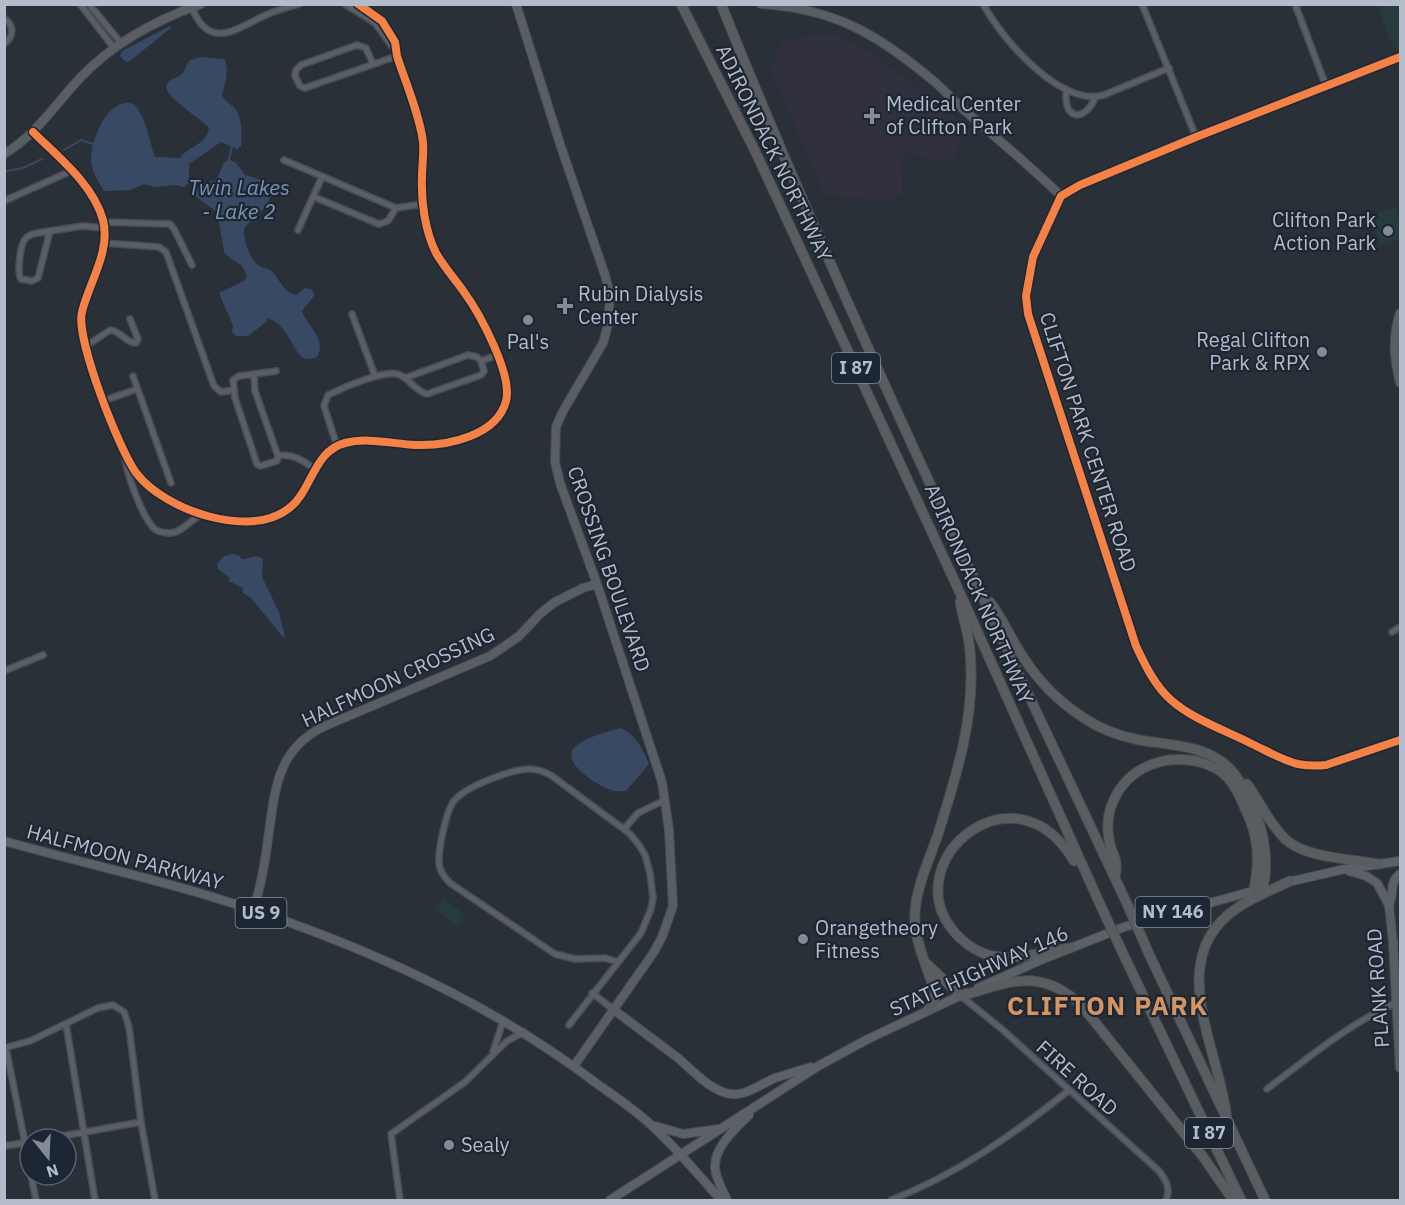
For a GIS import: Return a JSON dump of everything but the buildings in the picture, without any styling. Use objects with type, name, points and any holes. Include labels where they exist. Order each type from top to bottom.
[{"type":"highway","name":"ADIRONDACK NORTHWAY","points":[[681,4],[756,153],[955,582],[1098,901],[1241,1200]]},
{"type":"highway","name":"ADIRONDACK NORTHWAY","points":[[721,4],[765,116],[824,249],[1265,1200]]},
{"type":"highway","points":[[927,1011],[934,1001],[935,992],[916,931],[916,908],[958,766],[968,727],[972,691],[970,648],[955,582]]},
{"type":"highway","points":[[980,589],[1000,615],[1023,657],[1041,681],[1054,697],[1086,720],[1118,734],[1207,753],[1240,775],[1279,832],[1294,846],[1317,855],[1379,864]]},
{"type":"highway","points":[[1115,878],[1117,863],[1108,826],[1110,813],[1118,793],[1136,772],[1149,765],[1180,758],[1201,762],[1215,768],[1228,777],[1237,790],[1250,818],[1258,844],[1259,889]]},
{"type":"highway","points":[[1229,767],[1240,781],[1261,829],[1266,868],[1259,889]]},
{"type":"highway","points":[[1070,948],[1008,957],[991,956],[964,942],[946,921],[938,898],[940,875],[950,851],[972,830],[995,820],[1020,819],[1039,825],[1055,835],[1068,851],[1098,901]]},
{"type":"highway","points":[[1227,1121],[1226,1099],[1214,1065],[1198,981],[1199,963],[1208,940],[1218,924],[1236,909],[1290,881]]},
{"type":"highway","points":[[926,963],[961,996],[1011,982],[1027,980],[1048,984],[1067,992],[1082,1006],[1204,1158],[1233,1200]]},
{"type":"main road","name":"HALFMOON PARKWAY","points":[[4,841],[253,910],[394,964],[524,1032],[574,1066],[650,1123],[721,1200]]},
{"type":"main road","name":"STATE HIGHWAY 146","points":[[610,1200],[820,1065],[927,1011],[1070,948],[1124,927],[1259,889],[1345,869],[1401,861]]},
{"type":"main road","points":[[1345,869],[1366,876],[1377,883],[1389,905]]},
{"type":"main road","points":[[1389,905],[1392,900],[1393,883],[1401,874]]},
{"type":"main road","points":[[678,1058],[715,1088],[723,1093],[734,1095],[745,1093],[781,1076],[820,1065]]},
{"type":"main road","points":[[727,1200],[715,1168],[718,1154],[730,1134],[757,1106]]},
{"type":"main road","points":[[650,1123],[665,1130],[683,1134],[722,1129]]},
{"type":"street","points":[[80,4],[117,46]]},
{"type":"street","points":[[89,4],[117,46]]},
{"type":"street","points":[[4,154],[33,132],[80,78],[117,46],[156,23],[201,4]]},
{"type":"street","points":[[192,8],[202,27],[219,34],[299,4]]},
{"type":"street","points":[[345,4],[375,23],[396,53]]},
{"type":"street","points":[[33,132],[84,185],[104,225],[104,243],[97,271],[82,312],[82,331],[103,401],[125,454],[136,473],[153,490],[172,502],[202,514],[243,521],[258,521],[279,515],[296,502],[323,457],[337,446],[345,443],[371,441],[426,445],[463,438],[488,427],[506,403],[507,380],[497,355],[477,313],[437,254],[430,239],[423,204],[423,143],[396,53],[395,42],[382,21],[358,4]]},
{"type":"street","name":"CROSSING BOULEVARD","points":[[516,4],[610,296],[610,315],[603,343],[563,411],[556,428],[555,462],[560,483],[597,584],[662,782],[670,842],[673,906],[662,937],[654,952],[574,1066]]},
{"type":"street","points":[[761,4],[829,15],[870,34],[937,84],[1061,196],[1080,185],[1196,137],[1401,57]]},
{"type":"street","points":[[982,4],[1003,35],[1023,57],[1066,89],[1095,97],[1169,69]]},
{"type":"street","points":[[1142,4],[1196,137]]},
{"type":"street","points":[[1295,4],[1326,86]]},
{"type":"street","points":[[4,18],[10,22],[12,32],[11,37],[4,44]]},
{"type":"street","points":[[373,64],[366,48],[357,45],[301,65],[295,72],[298,83],[305,88],[373,64],[396,53]]},
{"type":"street","points":[[1066,89],[1069,110],[1074,113],[1088,111],[1095,97]]},
{"type":"street","points":[[284,160],[396,208],[423,204]]},
{"type":"street","points":[[4,201],[71,171]]},
{"type":"street","points":[[298,230],[322,177]]},
{"type":"street","points":[[314,196],[380,224],[388,221],[396,208]]},
{"type":"street","name":"CLIFTON PARK CENTER ROAD","points":[[1061,196],[1031,264],[1026,296],[1028,314],[1135,643],[1148,672],[1171,700],[1185,710],[1298,764],[1326,765],[1401,740]]},
{"type":"street","points":[[50,231],[38,278],[32,281],[21,279],[18,273],[23,241],[30,235],[50,231],[83,226],[170,224],[192,265]]},
{"type":"street","points":[[104,243],[159,247],[166,252],[214,386],[221,392],[233,390]]},
{"type":"street","points":[[1401,313],[1396,326],[1394,347],[1396,367],[1401,383]]},
{"type":"street","points":[[352,314],[375,376]]},
{"type":"street","points":[[86,346],[110,330],[136,343],[138,339],[130,319]]},
{"type":"street","points":[[337,446],[324,403],[327,397],[334,392],[375,376],[396,373],[422,393],[427,394],[481,375],[483,371],[481,361],[474,355],[468,355],[405,378]]},
{"type":"street","points":[[481,361],[497,355]]},
{"type":"street","points":[[254,374],[255,391],[278,456],[277,461],[258,465],[233,390],[234,378],[254,374],[276,371]]},
{"type":"street","points":[[133,376],[171,483]]},
{"type":"street","points":[[103,401],[137,389]]},
{"type":"street","points":[[125,454],[131,484],[150,523],[157,530],[167,533],[176,532],[190,520],[202,514]]},
{"type":"street","points":[[278,456],[291,456],[315,469]]},
{"type":"street","name":"HALFMOON CROSSING","points":[[253,910],[259,893],[278,779],[285,762],[311,732],[490,656],[518,637],[555,602],[583,588],[597,584]]},
{"type":"street","points":[[1392,632],[1401,627]]},
{"type":"street","points":[[4,670],[43,655]]},
{"type":"street","points":[[569,1025],[634,942],[647,922],[653,898],[651,873],[645,855],[639,845],[624,830],[552,776],[538,769],[502,775],[459,796],[452,803],[439,857],[443,876],[450,883],[545,949],[564,958],[588,960],[605,958],[618,962]]},
{"type":"street","points":[[624,830],[638,813],[665,800]]},
{"type":"street","name":"PLANK ROAD","points":[[1389,905],[1399,1001],[1401,1068]]},
{"type":"street","points":[[592,993],[678,1058]]},
{"type":"street","name":"FIRE ROAD","points":[[961,996],[1159,1170],[1168,1186],[1166,1200]]},
{"type":"street","points":[[1267,1089],[1346,1030],[1399,1001]]},
{"type":"street","points":[[24,1127],[5,1048],[30,1041],[98,1008],[113,1005],[124,1012],[129,1027],[141,1122],[155,1200]]},
{"type":"street","points":[[491,1056],[504,1021]]},
{"type":"street","points":[[66,1024],[95,1200]]},
{"type":"street","points":[[399,1200],[391,1134],[465,1082],[507,1041],[524,1032]]},
{"type":"street","points":[[891,1200],[943,1178],[1018,1129],[1068,1091]]},
{"type":"street","points":[[78,1132],[141,1122]]},
{"type":"shaded area","name":"Medical Center of Clifton Park","points":[[833,33],[870,51],[965,126],[953,159],[937,160],[903,151],[902,196],[885,201],[824,194],[771,70],[782,43],[799,37]]},
{"type":"green space","points":[[1377,5],[1400,5],[1400,48],[1394,50]]},
{"type":"green space","name":"Clifton Park Action Park","points":[[1395,207],[1400,223],[1400,239],[1380,246],[1370,216]]},
{"type":"green space","points":[[444,897],[466,917],[457,927],[435,908]]},
{"type":"water","points":[[172,27],[130,61],[126,62],[120,56],[122,51]]},
{"type":"water","points":[[202,57],[224,59],[227,72],[222,95],[238,113],[241,146],[237,149],[221,142],[189,164],[189,183],[184,187],[176,185],[155,187],[144,184],[130,190],[104,191],[93,169],[92,151],[101,124],[116,106],[130,103],[137,108],[146,125],[155,157],[180,158],[204,139],[209,128],[176,100],[167,89],[168,82],[183,73],[190,60]]},
{"type":"water","name":"Twin Lakes - Lake 2","points":[[229,159],[236,163],[245,175],[269,182],[271,190],[268,203],[244,229],[246,243],[254,260],[270,270],[292,294],[297,295],[305,288],[311,289],[314,293],[302,311],[320,344],[317,357],[308,359],[302,357],[281,327],[275,321],[267,318],[266,322],[248,336],[236,336],[232,332],[233,326],[219,293],[244,281],[247,277],[243,267],[224,252],[218,215],[195,196],[195,191],[203,183],[216,180],[224,163]]},
{"type":"water","points":[[232,554],[242,559],[258,557],[263,559],[262,577],[279,612],[285,637],[251,598],[243,593],[243,588],[229,581],[230,578],[218,569],[217,563],[225,556]]},
{"type":"water","points":[[621,728],[635,739],[649,764],[626,791],[615,791],[595,782],[581,771],[575,765],[572,752],[576,746],[586,740]]},
{"type":"waterway","points":[[64,150],[81,140],[93,144]]},
{"type":"waterway","points":[[229,159],[232,147]]},
{"type":"waterway","points":[[7,171],[23,168],[42,159]]},
{"type":"cycle path","points":[[33,132],[83,183],[103,220],[105,232],[102,255],[85,301],[82,326],[85,345],[100,394],[129,462],[150,487],[187,509],[230,521],[271,518],[296,502],[319,463],[334,447],[354,441],[416,445],[456,441],[482,431],[493,423],[501,413],[506,401],[505,376],[494,345],[471,302],[436,253],[429,235],[422,196],[421,132],[416,110],[397,56],[395,42],[382,21],[358,4]]},
{"type":"cycle path","points":[[1400,57],[1196,137],[1080,185],[1061,196],[1033,257],[1026,296],[1028,314],[1136,646],[1160,688],[1179,707],[1199,719],[1280,758],[1298,764],[1326,765],[1400,740]]},
{"type":"place","name":"Medical Center of Clifton Park","points":[[872,116]]},
{"type":"place","name":"Clifton Park Action Park","points":[[1388,231]]},
{"type":"place","name":"Rubin Dialysis Center","points":[[565,306]]},
{"type":"place","name":"Pal's","points":[[528,320]]},
{"type":"place","name":"Regal Clifton Park & RPX","points":[[1322,352]]},
{"type":"place","name":"Orangetheory Fitness","points":[[803,939]]},
{"type":"place","name":"Sealy","points":[[449,1145]]},
{"type":"district","name":"CLIFTON PARK","points":[[1108,1006]]}]
